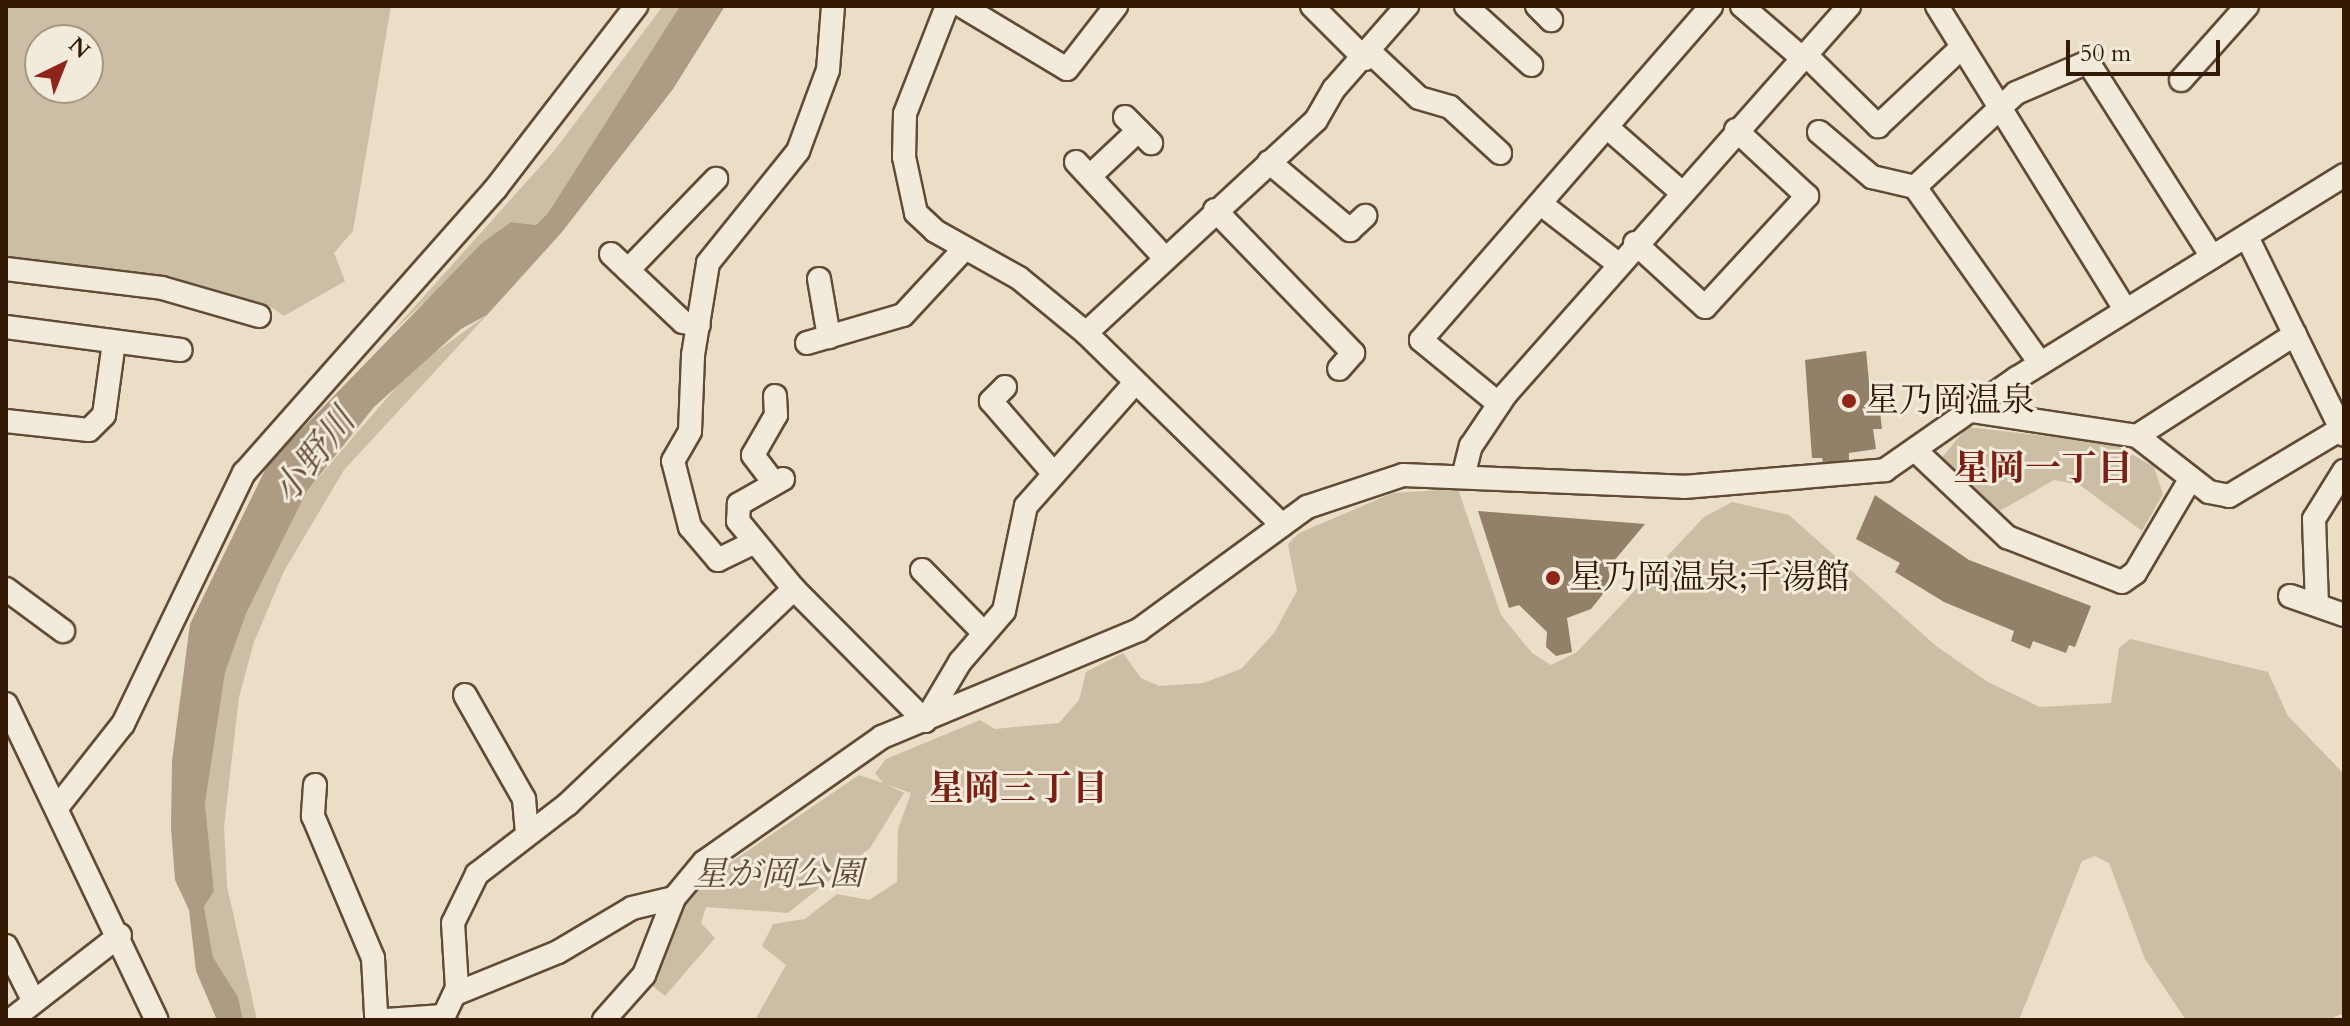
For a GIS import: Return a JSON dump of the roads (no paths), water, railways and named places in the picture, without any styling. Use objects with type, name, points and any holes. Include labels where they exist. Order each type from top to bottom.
[{"type":"street","points":[[59,805],[123,724],[244,473],[496,188],[636,6]]},
{"type":"street","points":[[755,542],[718,560],[690,527],[673,461],[690,431],[699,325],[714,252],[784,175],[820,102],[833,6]]},
{"type":"street","points":[[947,6],[905,114],[904,157],[916,213],[965,248],[1019,278],[1086,333],[1282,525]]},
{"type":"street","points":[[962,6],[1067,69],[1126,8]]},
{"type":"street","points":[[1312,6],[1419,98],[1450,107],[1500,153]]},
{"type":"street","points":[[1086,333],[1215,210],[1316,120],[1334,89],[1368,56],[1407,6]]},
{"type":"street","points":[[1466,6],[1529,66]]},
{"type":"street","points":[[1499,404],[1421,340],[1711,6]]},
{"type":"street","points":[[1742,6],[1804,56],[1878,126],[1962,47]]},
{"type":"street","points":[[1463,477],[1471,446],[1499,404],[1579,315],[1617,263],[1680,191],[1849,6]]},
{"type":"street","points":[[1937,6],[2125,309]]},
{"type":"street","points":[[2181,80],[2247,6]]},
{"type":"street","points":[[1915,187],[1997,107],[2079,61],[2088,62],[2212,257]]},
{"type":"street","points":[[1608,128],[1680,191]]},
{"type":"street","points":[[1138,130],[1083,169],[1165,258]]},
{"type":"street","points":[[1635,243],[1705,307],[1807,196],[1736,130]]},
{"type":"street","points":[[1819,132],[1872,177],[1915,187],[2040,363]]},
{"type":"street","points":[[1269,162],[1350,230],[1365,216]]},
{"type":"street","points":[[604,1020],[644,975],[674,898],[704,862],[882,737],[1139,630],[1307,507],[1375,481],[1463,477],[1684,487],[1810,481],[1885,470],[2040,363],[2344,175]]},
{"type":"street","points":[[628,270],[704,185]]},
{"type":"street","points":[[1541,204],[1617,263]]},
{"type":"street","points":[[1215,210],[1278,290],[1353,353],[1339,369]]},
{"type":"street","points":[[1972,411],[2137,436],[2191,478],[2229,496],[2342,432],[2247,237]]},
{"type":"street","points":[[807,343],[917,315],[965,248]]},
{"type":"street","points":[[611,254],[683,322],[699,325]]},
{"type":"street","points":[[6,269],[162,288],[259,316]]},
{"type":"street","points":[[824,285],[829,337]]},
{"type":"street","points":[[6,327],[180,350]]},
{"type":"street","points":[[2137,436],[2295,334]]},
{"type":"street","points":[[6,421],[89,430],[104,415],[114,342]]},
{"type":"street","points":[[925,721],[1009,597],[1026,506],[1135,383]]},
{"type":"street","points":[[1005,387],[991,401],[1054,474]]},
{"type":"street","points":[[779,411],[753,455],[779,481],[735,510],[755,542],[794,589],[925,721]]},
{"type":"street","points":[[1915,450],[2007,537],[2122,582],[2135,573],[2191,478]]},
{"type":"street","points":[[2317,605],[2314,519],[2344,471]]},
{"type":"street","points":[[922,570],[984,633]]},
{"type":"street","points":[[6,589],[63,631]]},
{"type":"street","points":[[315,785],[313,816],[373,958],[376,1014],[384,1020],[442,1018],[455,994],[450,940],[459,904],[491,857],[568,804],[794,589]]},
{"type":"street","points":[[2290,596],[2344,615]]},
{"type":"street","points":[[465,695],[524,799],[527,831]]},
{"type":"street","points":[[6,704],[59,805],[157,1020]]},
{"type":"street","points":[[455,994],[558,952],[632,908],[674,898]]},
{"type":"street","points":[[11,1020],[120,935]]},
{"type":"street","points":[[6,946],[33,1000]]},
{"type":"water","name":"小野川","points":[[680,6],[725,6],[673,89],[562,232],[487,315],[461,329],[374,407],[307,491],[246,614],[225,673],[205,804],[214,891],[204,907],[213,957],[238,997],[243,1020],[217,1020],[196,971],[189,910],[175,880],[171,828],[172,761],[190,624],[268,464],[482,243],[511,222],[536,225],[548,213]]},
{"type":"place","name":"星乃岡温泉","points":[[1849,401]]},
{"type":"place","name":"星乃岡温泉;千湯館","points":[[1553,578]]},
{"type":"district","name":"星岡一丁目","points":[[2043,469]]},
{"type":"district","name":"星岡三丁目","points":[[1018,789]]},
{"type":"park label","name":"星が岡公園","points":[[778,875]]}]
